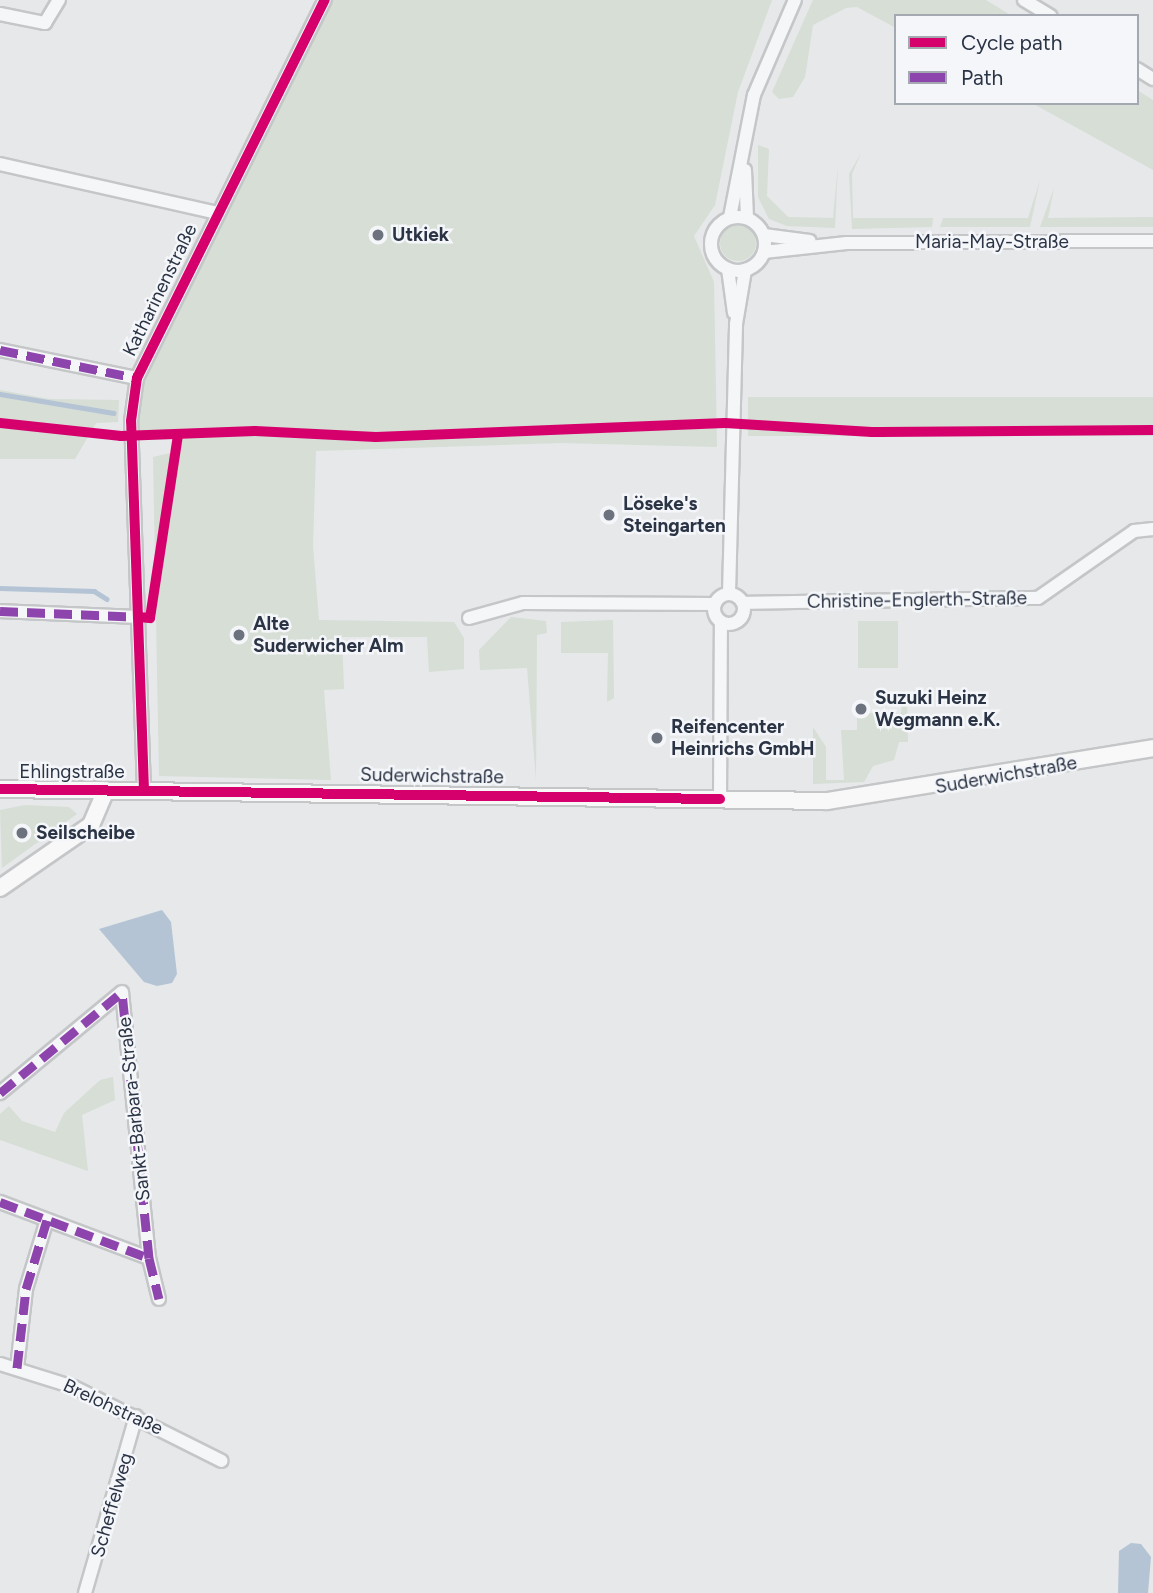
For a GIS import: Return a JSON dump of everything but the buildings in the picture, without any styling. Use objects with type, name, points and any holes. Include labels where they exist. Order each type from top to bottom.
[{"type":"main road","name":"Suderwichstraße","points":[[144,790],[720,799],[874,798],[1153,748]]},
{"type":"main road","name":"Ehlingstraße","points":[[0,789],[144,790]]},
{"type":"main road","points":[[0,888],[91,825],[106,790]]},
{"type":"street","points":[[0,15],[45,23],[59,0]]},
{"type":"street","name":"Katharinenstraße","points":[[144,790],[131,421],[138,377],[217,213],[325,0]]},
{"type":"street","points":[[1024,0],[1048,14]]},
{"type":"street","points":[[730,218],[762,72],[794,3]]},
{"type":"street","points":[[729,594],[736,324],[745,270],[764,252],[764,235],[747,218],[745,140]]},
{"type":"street","points":[[0,164],[217,213]]},
{"type":"street","points":[[736,324],[728,269],[710,245],[717,226],[730,218],[747,218]]},
{"type":"street","name":"Maria-May-Straße","points":[[764,235],[831,243],[1153,241]]},
{"type":"street","name":"Maria-May-Straße","points":[[764,252],[831,243]]},
{"type":"street","points":[[728,269],[745,270]]},
{"type":"street","points":[[0,350],[138,377]]},
{"type":"street","name":"Christine-Englerth-Straße","points":[[743,603],[1038,598],[1134,531],[1153,529]]},
{"type":"street","points":[[721,623],[739,621],[743,603],[729,594]]},
{"type":"street","points":[[469,618],[523,603],[715,604],[729,594]]},
{"type":"street","points":[[715,604],[721,623],[720,799]]},
{"type":"street","points":[[0,611],[138,617]]},
{"type":"street","name":"Sankt-Barbara-Straße","points":[[0,1093],[122,992],[149,1258],[159,1299]]},
{"type":"street","points":[[0,1202],[149,1258]]},
{"type":"street","points":[[17,1368],[26,1289],[47,1220]]},
{"type":"street","name":"Brelohstraße","points":[[0,1364],[17,1368],[136,1416],[222,1461]]},
{"type":"street","name":"Scheffelweg","points":[[85,1593],[136,1416]]},
{"type":"shaded area","points":[[331,0],[772,0],[738,92],[715,205],[694,236],[714,282],[717,447],[561,443],[316,451],[313,546],[319,620],[454,622],[464,638],[464,669],[429,672],[427,637],[342,637],[344,689],[324,690],[331,780],[159,776],[153,457],[179,451],[176,430],[137,432],[143,375]]},
{"type":"shaded area","points":[[813,0],[986,0],[1009,14],[894,14],[894,27],[857,7],[846,8],[813,25],[805,77],[793,97],[779,99],[772,92]]},
{"type":"shaded area","points":[[1139,91],[1153,100],[1153,170],[1036,105],[1139,105]]},
{"type":"shaded area","points":[[758,145],[769,149],[767,196],[788,217],[833,218],[838,165],[835,228],[787,226],[769,219],[758,197]]},
{"type":"shaded area","points":[[861,153],[852,174],[853,218],[933,218],[932,227],[852,229],[849,174]]},
{"type":"shaded area","points":[[1040,180],[1030,227],[940,227],[943,218],[1028,218]]},
{"type":"shaded area","points":[[1054,188],[1048,218],[1153,217],[1153,227],[1040,227]]},
{"type":"shaded area","points":[[738,225],[750,231],[756,243],[750,255],[738,261],[726,255],[720,243],[726,231]]},
{"type":"shaded area","points":[[0,390],[49,399],[119,400],[118,422],[96,423],[75,459],[0,459]]},
{"type":"shaded area","points":[[748,397],[1153,397],[1153,436],[748,436]]},
{"type":"shaded area","points":[[511,617],[546,621],[547,633],[537,635],[536,780],[527,668],[480,670],[479,650]]},
{"type":"shaded area","points":[[613,620],[614,698],[607,702],[608,653],[561,653],[561,622]]},
{"type":"shaded area","points":[[858,621],[898,621],[898,668],[858,668]]},
{"type":"shaded area","points":[[902,703],[907,703],[908,742],[899,742],[894,760],[873,766],[864,782],[813,784],[813,727],[826,747],[826,780],[844,780],[841,730],[857,730],[857,713],[901,713]]},
{"type":"shaded area","points":[[25,805],[69,807],[77,814],[2,868],[0,810]]},
{"type":"shaded area","points":[[113,1077],[115,1100],[82,1115],[88,1171],[0,1140],[0,1114],[9,1106],[22,1121],[55,1132],[64,1113],[100,1080]]},
{"type":"water","points":[[162,910],[171,922],[177,974],[172,983],[157,986],[144,982],[99,929]]},
{"type":"water","points":[[1131,1543],[1141,1544],[1151,1557],[1148,1593],[1118,1593],[1119,1551]]},
{"type":"waterway","points":[[0,394],[113,413]]},
{"type":"waterway","points":[[0,588],[94,591],[107,599]]},
{"type":"marked path","points":[[0,350],[137,378]]},
{"type":"marked path","points":[[0,611],[143,617]]},
{"type":"marked path","points":[[0,1093],[122,992]]},
{"type":"marked path","points":[[0,1202],[149,1258],[122,992]]},
{"type":"marked path","points":[[17,1368],[26,1289],[47,1220]]},
{"type":"marked path","points":[[149,1258],[159,1299]]},
{"type":"cycle path","points":[[144,790],[131,421],[137,378],[325,0]]},
{"type":"cycle path","points":[[0,423],[121,436],[255,431],[376,437],[725,423],[872,432],[1153,430]]},
{"type":"cycle path","points":[[138,617],[150,618],[178,434]]},
{"type":"cycle path","points":[[0,789],[720,799]]},
{"type":"place","name":"Utkiek","points":[[378,235]]},
{"type":"place","name":"Löseke's Steingarten","points":[[609,515]]},
{"type":"place","name":"Alte Suderwicher Alm","points":[[239,635]]},
{"type":"place","name":"Suzuki Heinz Wegmann e.K.","points":[[861,709]]},
{"type":"place","name":"Reifencenter Heinrichs GmbH","points":[[657,738]]},
{"type":"place","name":"Seilscheibe","points":[[22,833]]}]
